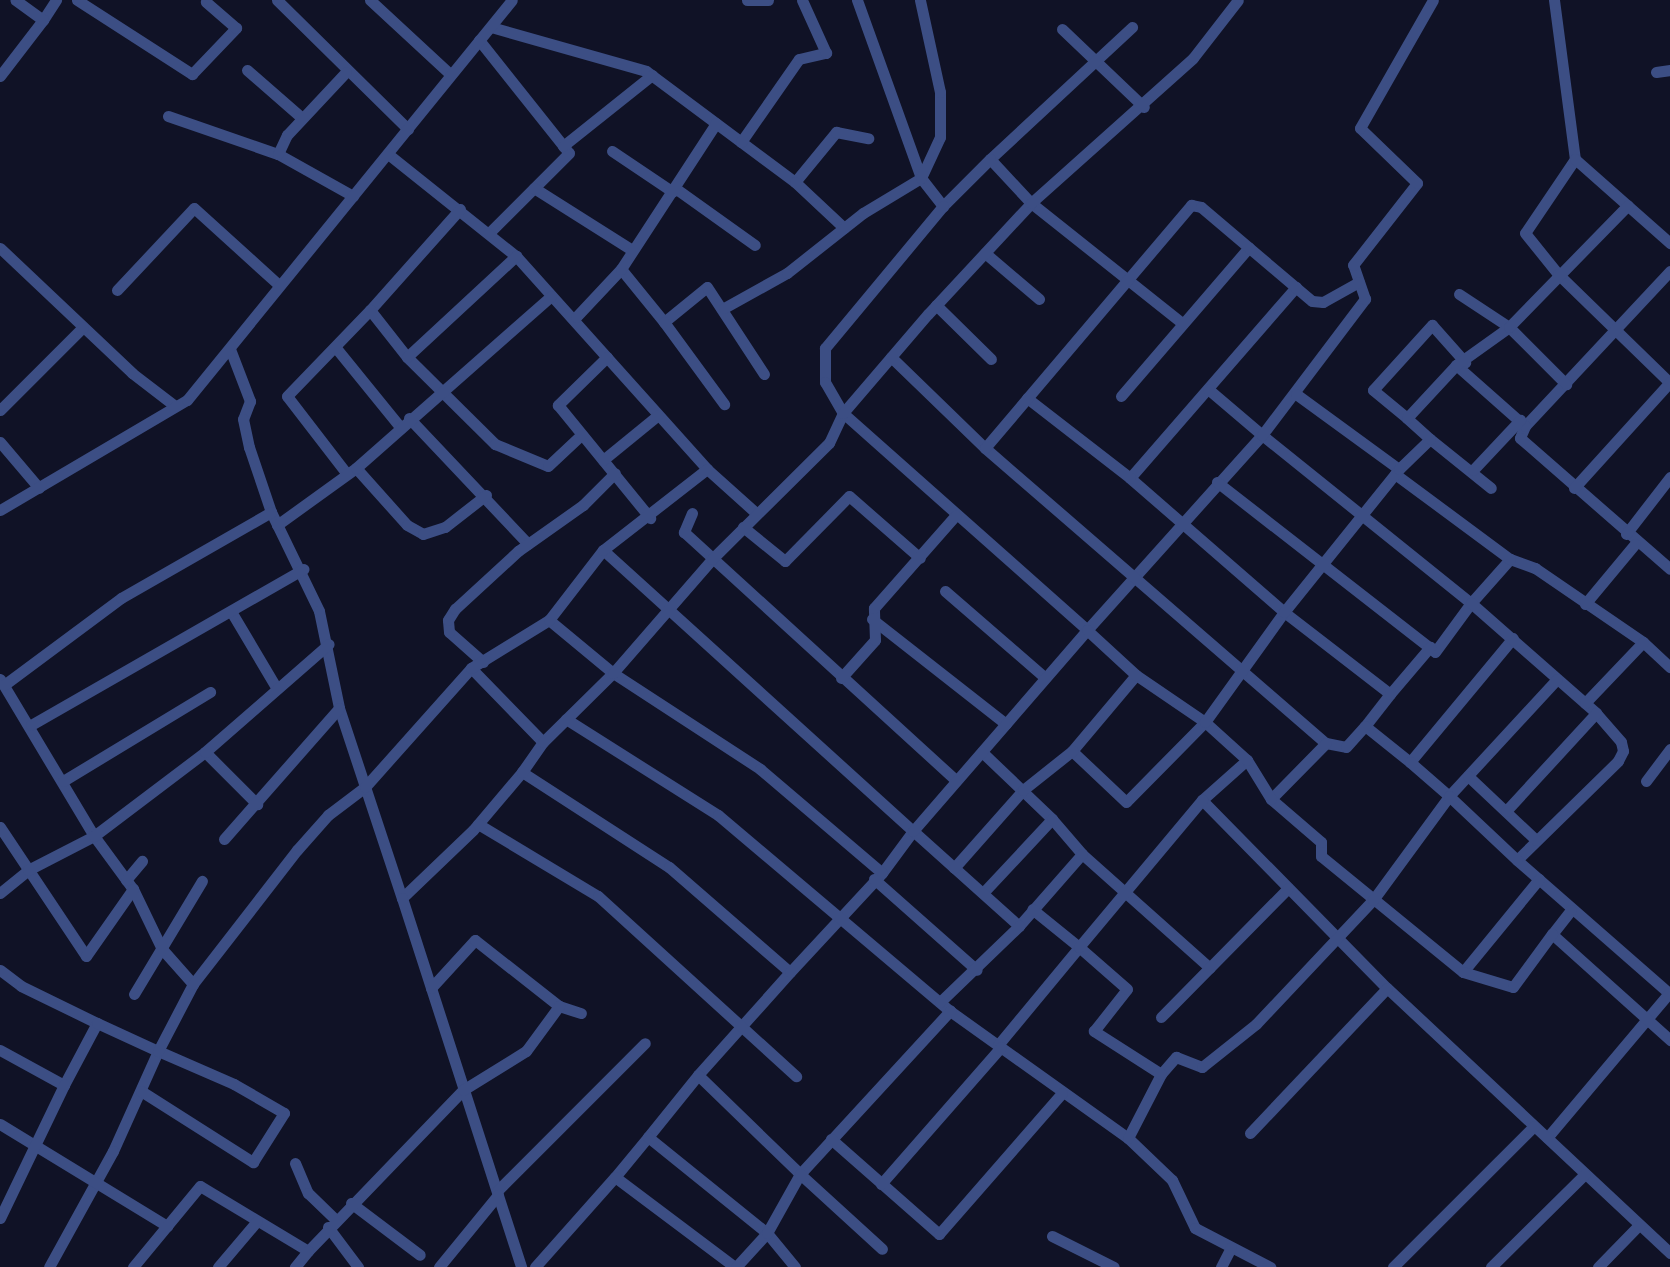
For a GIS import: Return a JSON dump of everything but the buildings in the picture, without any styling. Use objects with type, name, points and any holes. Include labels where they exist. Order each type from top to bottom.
[{"type":"street","points":[[15,0],[43,20]]},
{"type":"street","points":[[0,76],[56,0]]},
{"type":"street","points":[[77,0],[192,74],[236,28],[205,1]]},
{"type":"street","points":[[277,0],[346,72],[408,129]]},
{"type":"street","points":[[370,0],[450,74]]},
{"type":"street","points":[[0,510],[175,406],[230,349],[512,0]]},
{"type":"street","points":[[747,0],[768,0]]},
{"type":"street","points":[[741,142],[799,59],[826,53],[802,0]]},
{"type":"street","points":[[857,0],[921,178],[943,206]]},
{"type":"street","points":[[724,308],[787,273],[844,228],[921,178],[939,142],[940,92],[920,0]]},
{"type":"street","points":[[402,898],[478,824],[543,742],[613,673],[712,559],[829,443],[843,413],[936,305],[1031,203],[1144,107],[1193,58],[1238,0]]},
{"type":"street","points":[[535,1267],[615,1177],[698,1075],[835,919],[878,876],[1043,676],[1136,581],[1179,523],[1262,435],[1365,299],[1353,265],[1417,183],[1360,128],[1433,0]]},
{"type":"street","points":[[1554,0],[1575,159],[1670,243]]},
{"type":"street","points":[[491,27],[652,75],[795,182],[844,228]]},
{"type":"street","points":[[1132,27],[943,206],[825,348],[825,382],[843,413],[955,516],[1136,675],[1205,722],[1247,760],[1271,799],[1321,842],[1321,856],[1463,972],[1513,987],[1571,910]]},
{"type":"street","points":[[1062,29],[1144,107]]},
{"type":"street","points":[[479,40],[569,153],[489,233]]},
{"type":"street","points":[[247,70],[302,118]]},
{"type":"street","points":[[1656,72],[1670,70]]},
{"type":"street","points":[[278,154],[302,118],[346,72]]},
{"type":"street","points":[[563,146],[652,75]]},
{"type":"street","points":[[168,116],[278,154],[353,196]]},
{"type":"street","points":[[576,317],[621,269],[716,123]]},
{"type":"street","points":[[795,182],[836,132],[868,138]]},
{"type":"street","points":[[612,151],[755,245]]},
{"type":"street","points":[[388,154],[516,256],[551,296],[576,317],[657,416],[707,469],[756,513]]},
{"type":"street","points":[[990,159],[1031,203],[1129,277],[1182,323]]},
{"type":"street","points":[[1574,488],[1670,383],[1558,274],[1525,233],[1575,159]]},
{"type":"street","points":[[537,186],[632,250]]},
{"type":"street","points":[[985,448],[1194,204],[1296,287],[1323,302],[1359,282]]},
{"type":"street","points":[[1407,418],[1461,364],[1509,327],[1628,205]]},
{"type":"street","points":[[117,290],[194,208],[279,285]]},
{"type":"street","points":[[460,209],[336,348],[287,396],[352,471],[407,525],[423,534],[445,527],[486,495]]},
{"type":"street","points":[[1121,396],[1249,247]]},
{"type":"street","points":[[0,248],[83,327],[175,406]]},
{"type":"street","points":[[985,253],[1039,299]]},
{"type":"street","points":[[407,357],[516,256]]},
{"type":"street","points":[[621,269],[724,404]]},
{"type":"street","points":[[1473,470],[1566,384],[1670,271]]},
{"type":"street","points":[[664,322],[702,286],[724,308],[764,374]]},
{"type":"street","points":[[1130,478],[1296,287]]},
{"type":"street","points":[[1459,294],[1509,327],[1566,384]]},
{"type":"street","points":[[277,525],[352,471],[551,296]]},
{"type":"street","points":[[936,305],[991,359]]},
{"type":"street","points":[[370,310],[407,357],[491,442],[546,466],[581,435]]},
{"type":"street","points":[[1491,488],[1373,390],[1432,325],[1461,364],[1522,423]]},
{"type":"street","points":[[0,410],[83,327]]},
{"type":"street","points":[[336,348],[405,423],[486,495],[528,544]]},
{"type":"street","points":[[230,349],[250,401],[243,419],[271,512],[303,569],[329,644],[339,708],[521,1267]]},
{"type":"street","points":[[607,357],[558,405],[650,518]]},
{"type":"street","points":[[891,357],[985,448],[1326,743],[1346,747],[1430,647]]},
{"type":"street","points":[[1208,389],[1513,638],[1596,713],[1623,751],[1517,860]]},
{"type":"street","points":[[1296,394],[1510,559],[1535,568],[1643,642],[1670,667]]},
{"type":"street","points":[[1027,398],[1130,478],[1284,612],[1390,694]]},
{"type":"street","points":[[603,460],[657,416]]},
{"type":"street","points":[[1522,423],[1520,438],[1635,544],[1670,569]]},
{"type":"street","points":[[1072,751],[1126,802],[1205,722],[1239,669],[1284,612],[1365,517],[1397,471],[1430,439]]},
{"type":"street","points":[[0,442],[39,488]]},
{"type":"street","points":[[49,1267],[97,1181],[193,984],[297,850],[328,815],[365,787],[471,668],[549,620],[603,550],[650,518],[707,469]]},
{"type":"street","points":[[483,662],[449,632],[448,620],[528,544],[583,505],[615,473]]},
{"type":"street","points":[[1626,534],[1670,477]]},
{"type":"street","points":[[1217,482],[1321,568],[1430,647],[1438,649],[1471,603],[1510,559]]},
{"type":"street","points":[[743,527],[785,561],[849,496],[920,558]]},
{"type":"street","points":[[193,984],[162,949],[129,884],[94,836],[31,725],[2,682],[121,598],[271,512]]},
{"type":"street","points":[[692,513],[684,532],[956,780]]},
{"type":"street","points":[[841,678],[872,645],[874,608],[955,516]]},
{"type":"street","points":[[1585,604],[1635,544]]},
{"type":"street","points":[[603,550],[667,612],[1019,926]]},
{"type":"street","points":[[31,725],[232,613],[303,569]]},
{"type":"street","points":[[945,591],[1043,676]]},
{"type":"street","points":[[232,613],[276,687]]},
{"type":"street","points":[[872,619],[1006,724]]},
{"type":"street","points":[[549,620],[613,673],[760,769],[977,970]]},
{"type":"street","points":[[1410,762],[1513,638]]},
{"type":"street","points":[[1585,703],[1643,642]]},
{"type":"street","points":[[0,893],[28,870],[94,836],[205,752],[329,644]]},
{"type":"street","points":[[471,668],[543,742]]},
{"type":"street","points":[[954,868],[1023,790],[1072,751],[1136,675]]},
{"type":"street","points":[[1128,1138],[1161,1074],[1176,1057],[1202,1067],[1256,1024],[1336,935],[1373,900],[1449,796],[1557,679]]},
{"type":"street","points":[[63,781],[210,692]]},
{"type":"street","points":[[224,839],[339,708]]},
{"type":"street","points":[[1506,811],[1596,713]]},
{"type":"street","points":[[566,719],[718,815],[835,919],[950,1011],[1128,1138],[1172,1180],[1195,1228],[1270,1267]]},
{"type":"street","points":[[1365,726],[1449,796],[1571,910],[1669,993],[1547,1138]]},
{"type":"street","points":[[1271,799],[1326,743]]},
{"type":"street","points":[[205,752],[257,804]]},
{"type":"street","points":[[982,752],[1052,819],[1082,854],[1210,968]]},
{"type":"street","points":[[1646,781],[1668,755]]},
{"type":"street","points":[[881,1184],[1202,800],[1247,760]]},
{"type":"street","points":[[522,772],[669,867],[790,972]]},
{"type":"street","points":[[1468,776],[1536,840]]},
{"type":"street","points":[[1202,800],[1387,988],[1670,1253]]},
{"type":"street","points":[[983,893],[1052,819]]},
{"type":"street","points":[[478,824],[598,896],[743,1024],[796,1076]]},
{"type":"street","points":[[0,827],[86,956],[142,861]]},
{"type":"street","points":[[940,1002],[977,970],[1082,854]]},
{"type":"street","points":[[1463,972],[1539,879]]},
{"type":"street","points":[[134,994],[202,881]]},
{"type":"street","points":[[1161,1017],[1288,888]]},
{"type":"street","points":[[1032,909],[1127,989],[1094,1031],[1161,1074]]},
{"type":"street","points":[[1552,934],[1646,1022],[1670,1040]]},
{"type":"street","points":[[431,988],[475,940],[559,1006],[581,1013]]},
{"type":"street","points":[[0,970],[21,986],[234,1084],[284,1116],[251,1163],[141,1091]]},
{"type":"street","points":[[1250,1133],[1387,988]]},
{"type":"street","points":[[295,1267],[351,1203],[463,1090],[526,1051],[559,1006]]},
{"type":"street","points":[[615,1177],[736,1267],[767,1233],[800,1174],[950,1011]]},
{"type":"street","points":[[0,1218],[97,1023]]},
{"type":"street","points":[[439,1267],[498,1193],[645,1043]]},
{"type":"street","points":[[0,1050],[64,1085]]},
{"type":"street","points":[[698,1075],[882,1249]]},
{"type":"street","points":[[831,1139],[939,1234],[1062,1093]]},
{"type":"street","points":[[0,1124],[167,1226]]},
{"type":"street","points":[[1393,1267],[1534,1126]]},
{"type":"street","points":[[648,1137],[767,1233],[795,1267]]},
{"type":"street","points":[[295,1163],[308,1193],[332,1224],[358,1267]]},
{"type":"street","points":[[1491,1267],[1585,1174]]},
{"type":"street","points":[[133,1267],[200,1186],[308,1251]]},
{"type":"street","points":[[351,1203],[420,1255]]},
{"type":"street","points":[[218,1267],[257,1221]]},
{"type":"street","points":[[1598,1267],[1639,1225]]},
{"type":"street","points":[[1052,1236],[1114,1267]]},
{"type":"street","points":[[1221,1267],[1231,1247]]}]
